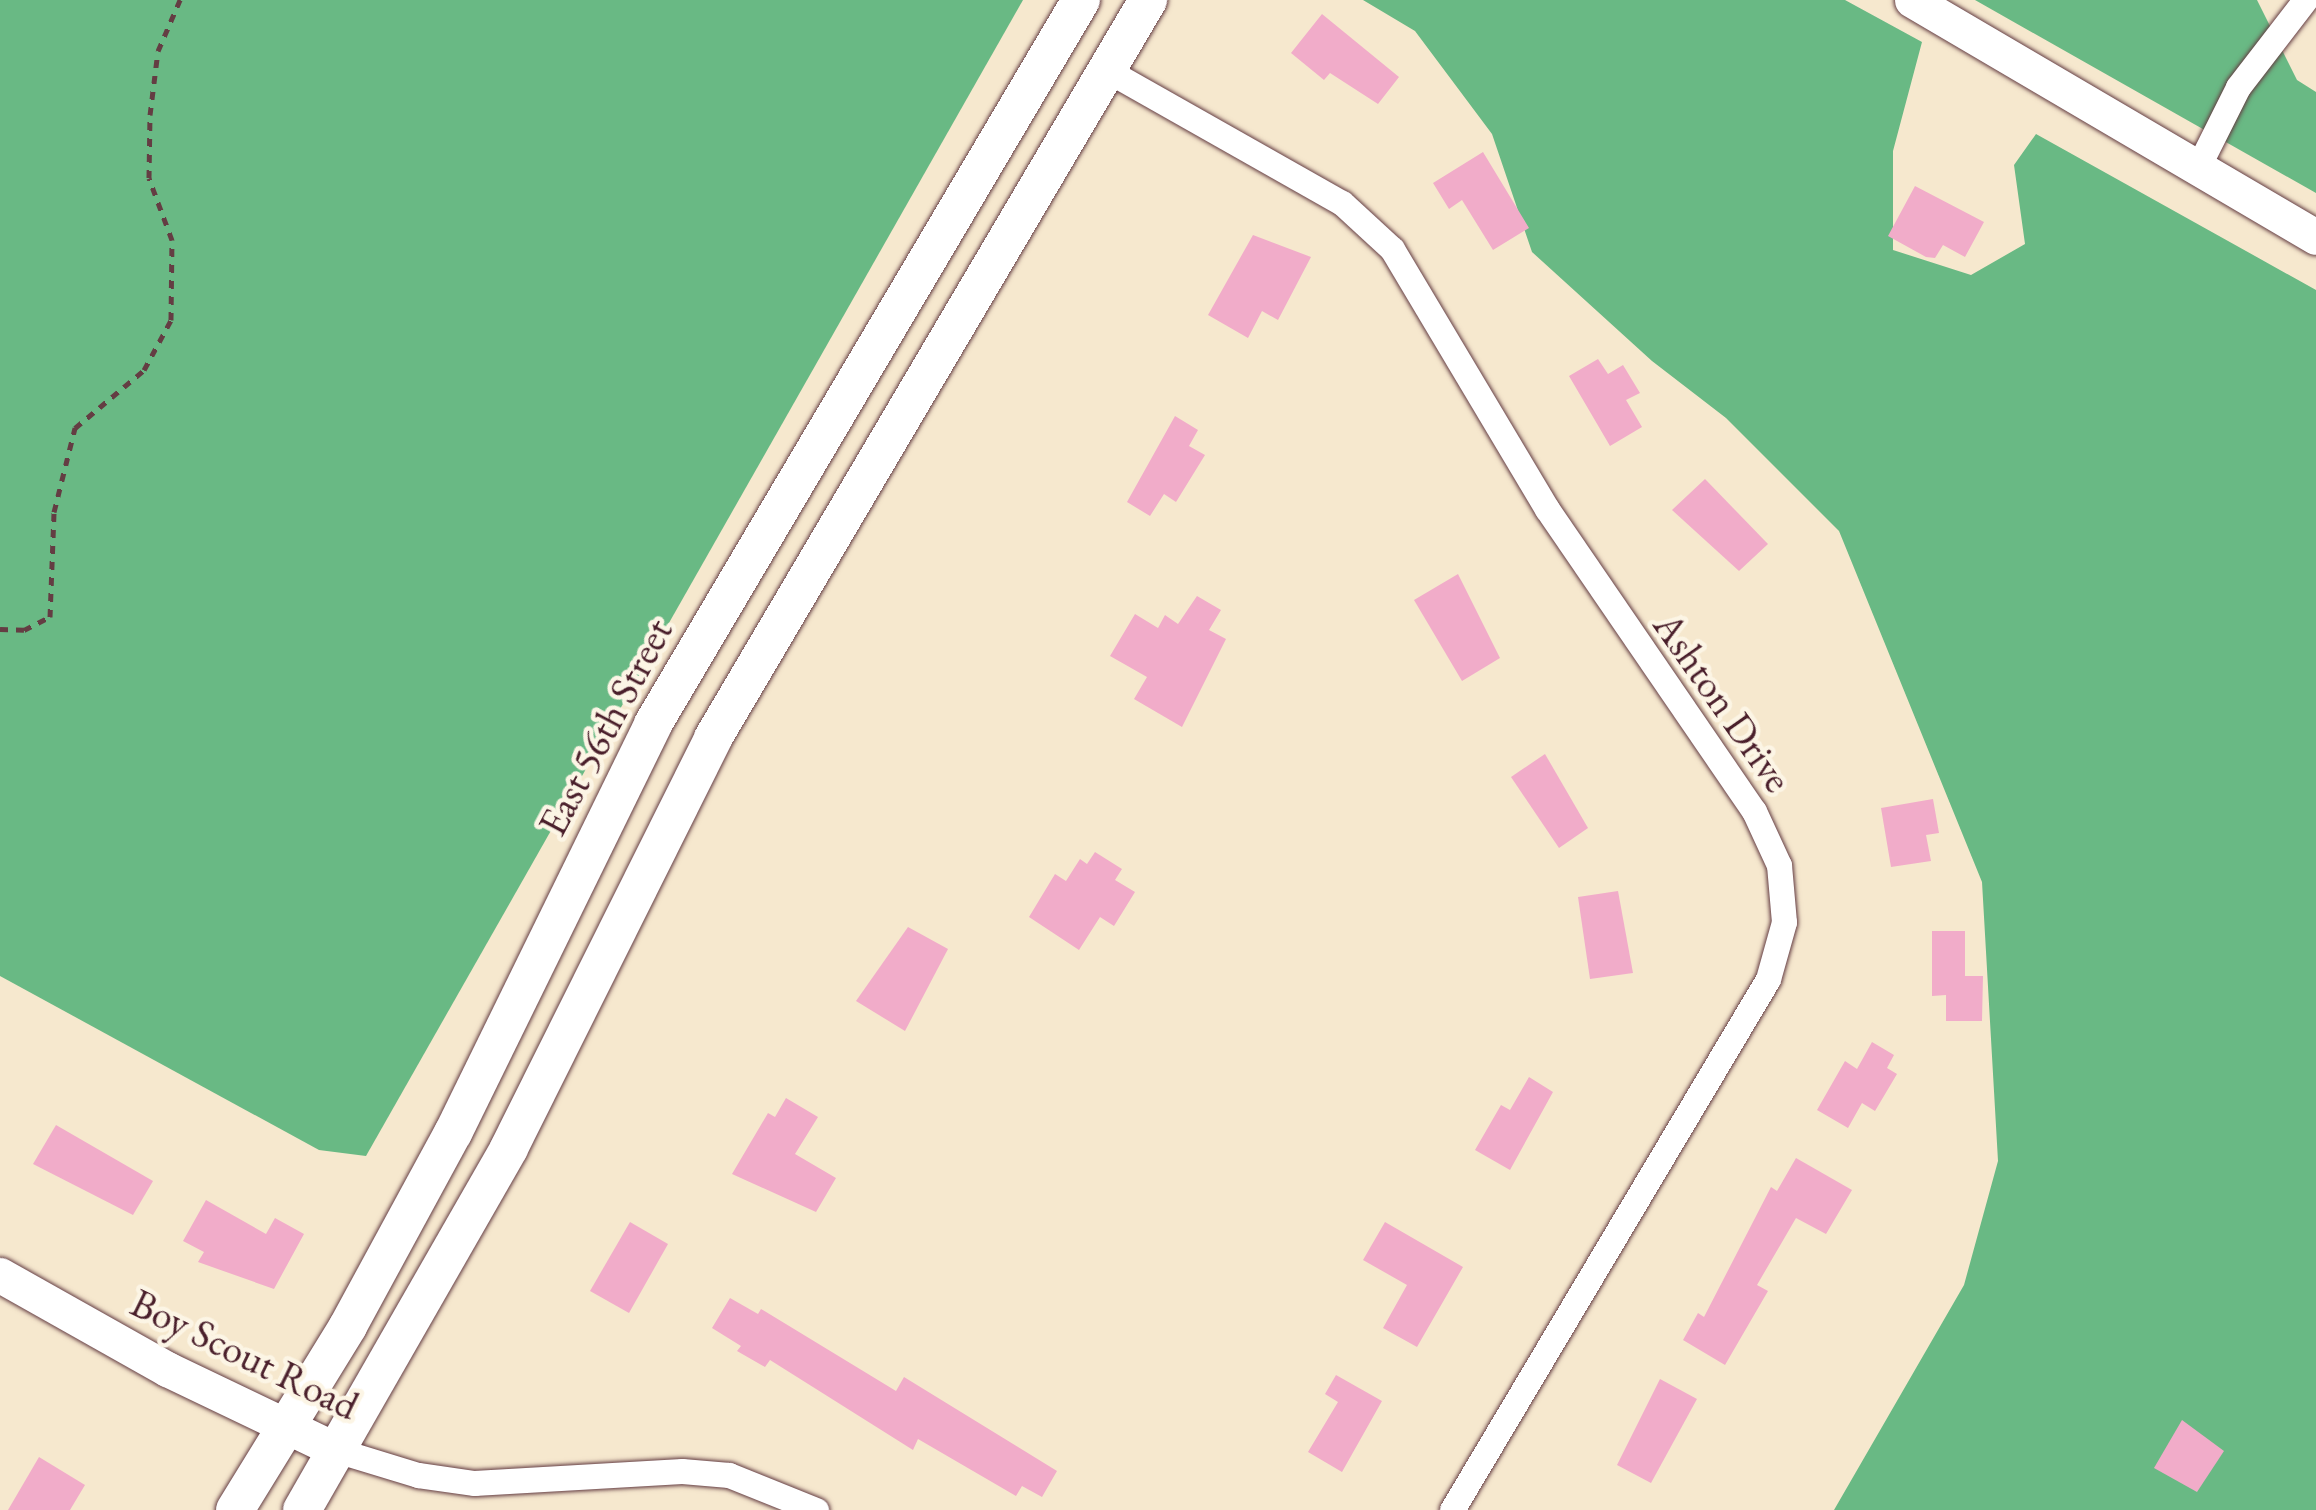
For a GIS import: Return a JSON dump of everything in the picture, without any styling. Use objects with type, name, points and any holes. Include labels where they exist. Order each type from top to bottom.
[{"type":"main road","name":"East 56th Street","points":[[235,1510],[348,1326],[452,1132],[653,724],[1081,0]]},
{"type":"main road","points":[[302,1510],[509,1148],[713,738],[1148,0]]},
{"type":"main road","points":[[1912,0],[2316,236]]},
{"type":"main road","name":"Boy Scout Road","points":[[0,1275],[284,1428],[336,1450]]},
{"type":"street","points":[[2197,169],[2238,87],[2305,0]]},
{"type":"street","name":"Ashton Drive","points":[[1105,70],[1327,194],[1392,250],[1547,509],[1754,811],[1779,864],[1784,922],[1768,979],[1452,1510]]},
{"type":"street","name":"Boy Scout Road","points":[[336,1450],[418,1475],[474,1483],[682,1471],[729,1475],[816,1510]]},
{"type":"path","points":[[0,628],[24,630],[50,617],[54,512],[76,428],[144,370],[162,346],[171,320],[172,240],[149,178],[150,115],[158,52],[180,0]]},
{"type":"green space","points":[[0,0],[1023,0],[366,1156],[319,1150],[0,976]]},
{"type":"green space","points":[[1363,0],[1845,0],[1922,42],[1893,151],[1893,250],[1971,275],[2025,244],[2014,165],[2036,134],[2316,290],[2316,1510],[1834,1510],[1964,1285],[1998,1161],[1982,882],[1839,531],[1726,418],[1652,361],[1532,252],[1492,134],[1415,31]]},
{"type":"green space","points":[[1975,0],[2257,0],[2297,80],[2316,92],[2316,193]]},
{"type":"building","points":[[1322,14],[1399,77],[1378,104],[1330,73],[1324,80],[1291,53]]},
{"type":"building","points":[[1483,152],[1529,228],[1493,250],[1462,200],[1449,209],[1433,183]]},
{"type":"building","points":[[1915,186],[1984,222],[1965,257],[1943,245],[1935,258],[1926,257],[1888,236]]},
{"type":"building","points":[[1253,235],[1311,257],[1278,320],[1262,311],[1248,338],[1208,315]]},
{"type":"building","points":[[1598,359],[1608,374],[1623,365],[1640,393],[1626,400],[1642,427],[1610,446],[1569,376]]},
{"type":"building","points":[[1175,416],[1198,430],[1189,446],[1205,455],[1176,502],[1164,494],[1150,516],[1127,502]]},
{"type":"building","points":[[1705,479],[1768,544],[1739,571],[1672,510]]},
{"type":"building","points":[[1458,574],[1500,658],[1462,681],[1414,600]]},
{"type":"building","points":[[1197,596],[1221,610],[1209,630],[1226,639],[1182,727],[1134,699],[1147,677],[1110,656],[1135,614],[1158,628],[1165,615],[1178,624]]},
{"type":"building","points":[[1545,754],[1588,828],[1559,848],[1511,777]]},
{"type":"building","points":[[1933,799],[1939,833],[1926,835],[1931,861],[1891,867],[1881,808]]},
{"type":"building","points":[[1095,852],[1122,869],[1115,880],[1135,892],[1114,926],[1100,917],[1079,950],[1029,917],[1055,874],[1066,881],[1080,859],[1087,864]]},
{"type":"building","points":[[1618,891],[1633,973],[1590,979],[1578,897]]},
{"type":"building","points":[[908,927],[948,949],[905,1031],[856,1001]]},
{"type":"building","points":[[1932,931],[1965,931],[1965,976],[1983,976],[1982,1021],[1946,1021],[1946,995],[1932,996]]},
{"type":"building","points":[[1872,1042],[1894,1055],[1887,1068],[1897,1074],[1875,1111],[1862,1103],[1848,1128],[1817,1110],[1845,1061],[1857,1069]]},
{"type":"building","points":[[1529,1077],[1553,1092],[1510,1170],[1475,1150],[1501,1105],[1510,1110]]},
{"type":"building","points":[[786,1098],[818,1117],[795,1154],[836,1178],[816,1212],[732,1174],[768,1113],[775,1117]]},
{"type":"building","points":[[56,1125],[153,1181],[133,1215],[33,1164]]},
{"type":"building","points":[[1796,1158],[1852,1190],[1826,1234],[1796,1218],[1757,1285],[1768,1291],[1725,1365],[1683,1340],[1698,1313],[1704,1317],[1771,1187],[1777,1191]]},
{"type":"building","points":[[206,1200],[266,1234],[275,1218],[304,1234],[274,1289],[198,1262],[204,1252],[183,1241]]},
{"type":"building","points":[[630,1222],[668,1244],[629,1313],[590,1291]]},
{"type":"building","points":[[1385,1222],[1463,1267],[1417,1347],[1383,1328],[1407,1285],[1363,1260]]},
{"type":"building","points":[[730,1298],[758,1314],[761,1309],[896,1391],[904,1377],[1057,1471],[1042,1497],[1022,1486],[1016,1496],[918,1439],[913,1450],[770,1360],[765,1367],[737,1351],[741,1346],[712,1328]]},
{"type":"building","points":[[1336,1375],[1382,1401],[1342,1472],[1308,1452],[1338,1402],[1325,1394]]},
{"type":"building","points":[[1660,1379],[1697,1399],[1651,1483],[1617,1465]]},
{"type":"building","points":[[2182,1420],[2224,1451],[2197,1492],[2154,1468]]},
{"type":"building","points":[[39,1457],[85,1485],[70,1510],[8,1510]]}]
